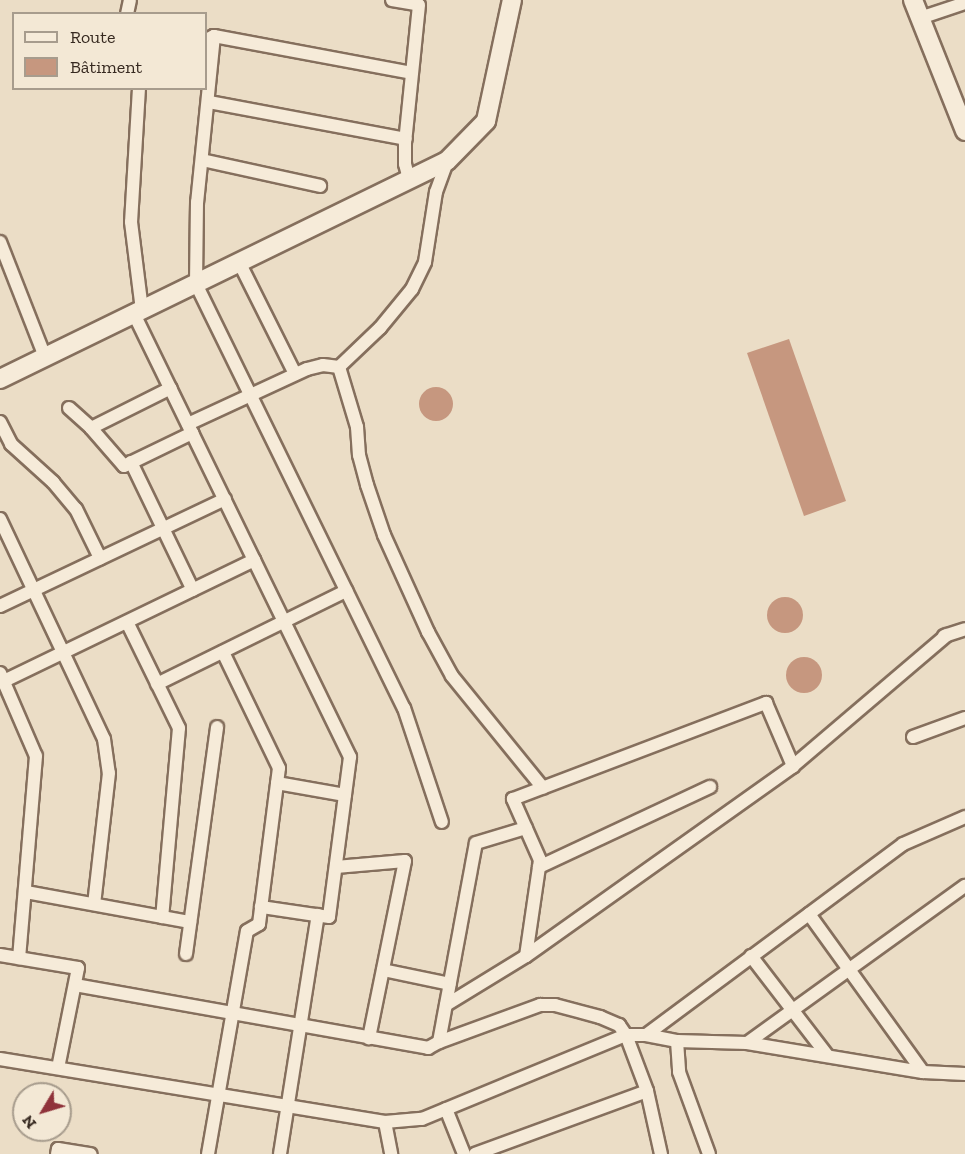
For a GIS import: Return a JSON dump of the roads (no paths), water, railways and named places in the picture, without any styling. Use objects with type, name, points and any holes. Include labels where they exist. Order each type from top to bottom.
[{"type":"street","points":[[392,0],[419,5],[406,139],[405,164],[409,179]]},
{"type":"street","points":[[0,379],[447,161],[486,121],[512,0]]},
{"type":"street","points":[[913,0],[965,131]]},
{"type":"street","points":[[920,18],[965,3]]},
{"type":"street","points":[[412,73],[210,38],[209,102],[197,202],[196,284],[404,708],[442,822]]},
{"type":"street","points":[[140,90],[131,222],[138,312],[190,428],[350,757],[329,917],[261,907]]},
{"type":"street","points":[[209,102],[406,139]]},
{"type":"street","points":[[202,160],[320,186]]},
{"type":"street","points":[[339,367],[380,328],[412,289],[425,262],[436,192],[447,161]]},
{"type":"street","points":[[0,242],[45,357]]},
{"type":"street","points":[[239,262],[295,374]]},
{"type":"street","points":[[69,408],[91,428],[124,466],[250,395],[295,374],[323,365],[339,367]]},
{"type":"street","points":[[339,367],[357,427],[358,455],[367,485],[384,535],[428,632],[452,676],[543,788]]},
{"type":"street","points":[[91,428],[171,388]]},
{"type":"street","points":[[0,422],[10,444],[52,482],[76,509],[100,558]]},
{"type":"street","points":[[131,462],[192,590]]},
{"type":"street","points":[[0,606],[225,499]]},
{"type":"street","points":[[0,519],[104,739],[109,773],[94,904]]},
{"type":"street","points":[[19,958],[36,756],[2,677],[64,653],[255,560]]},
{"type":"street","points":[[157,684],[346,591]]},
{"type":"street","points":[[127,622],[179,728],[162,917]]},
{"type":"street","points":[[446,1005],[526,956],[792,766],[946,636],[965,629]]},
{"type":"street","points":[[208,1154],[247,931],[259,924],[279,768],[223,652]]},
{"type":"street","points":[[526,956],[540,860],[513,799],[766,703],[792,766]]},
{"type":"street","points":[[912,737],[965,718]]},
{"type":"street","points":[[186,954],[217,727]]},
{"type":"street","points":[[277,783],[345,795]]},
{"type":"street","points":[[539,867],[710,787]]},
{"type":"street","points":[[645,1035],[903,844],[965,817]]},
{"type":"street","points":[[439,1042],[476,843],[526,828]]},
{"type":"street","points":[[336,867],[405,861],[369,1038]]},
{"type":"street","points":[[747,1043],[965,886]]},
{"type":"street","points":[[26,891],[190,922]]},
{"type":"street","points":[[809,914],[923,1072]]},
{"type":"street","points":[[280,1154],[318,915]]},
{"type":"street","points":[[0,955],[78,968],[58,1068]]},
{"type":"street","points":[[751,956],[827,1055]]},
{"type":"street","points":[[383,970],[450,984]]},
{"type":"street","points":[[75,986],[428,1048],[540,1005],[555,1005],[600,1017],[619,1025],[626,1035],[647,1091],[661,1154]]},
{"type":"street","points":[[0,1059],[385,1122],[422,1119],[626,1035],[645,1035],[677,1041],[747,1043],[923,1072],[965,1074]]},
{"type":"street","points":[[677,1041],[679,1072],[709,1154]]},
{"type":"street","points":[[475,1154],[647,1091]]},
{"type":"street","points":[[446,1109],[464,1154]]},
{"type":"street","points":[[385,1122],[391,1154]]},
{"type":"street","points":[[57,1154],[58,1149],[91,1154]]}]
